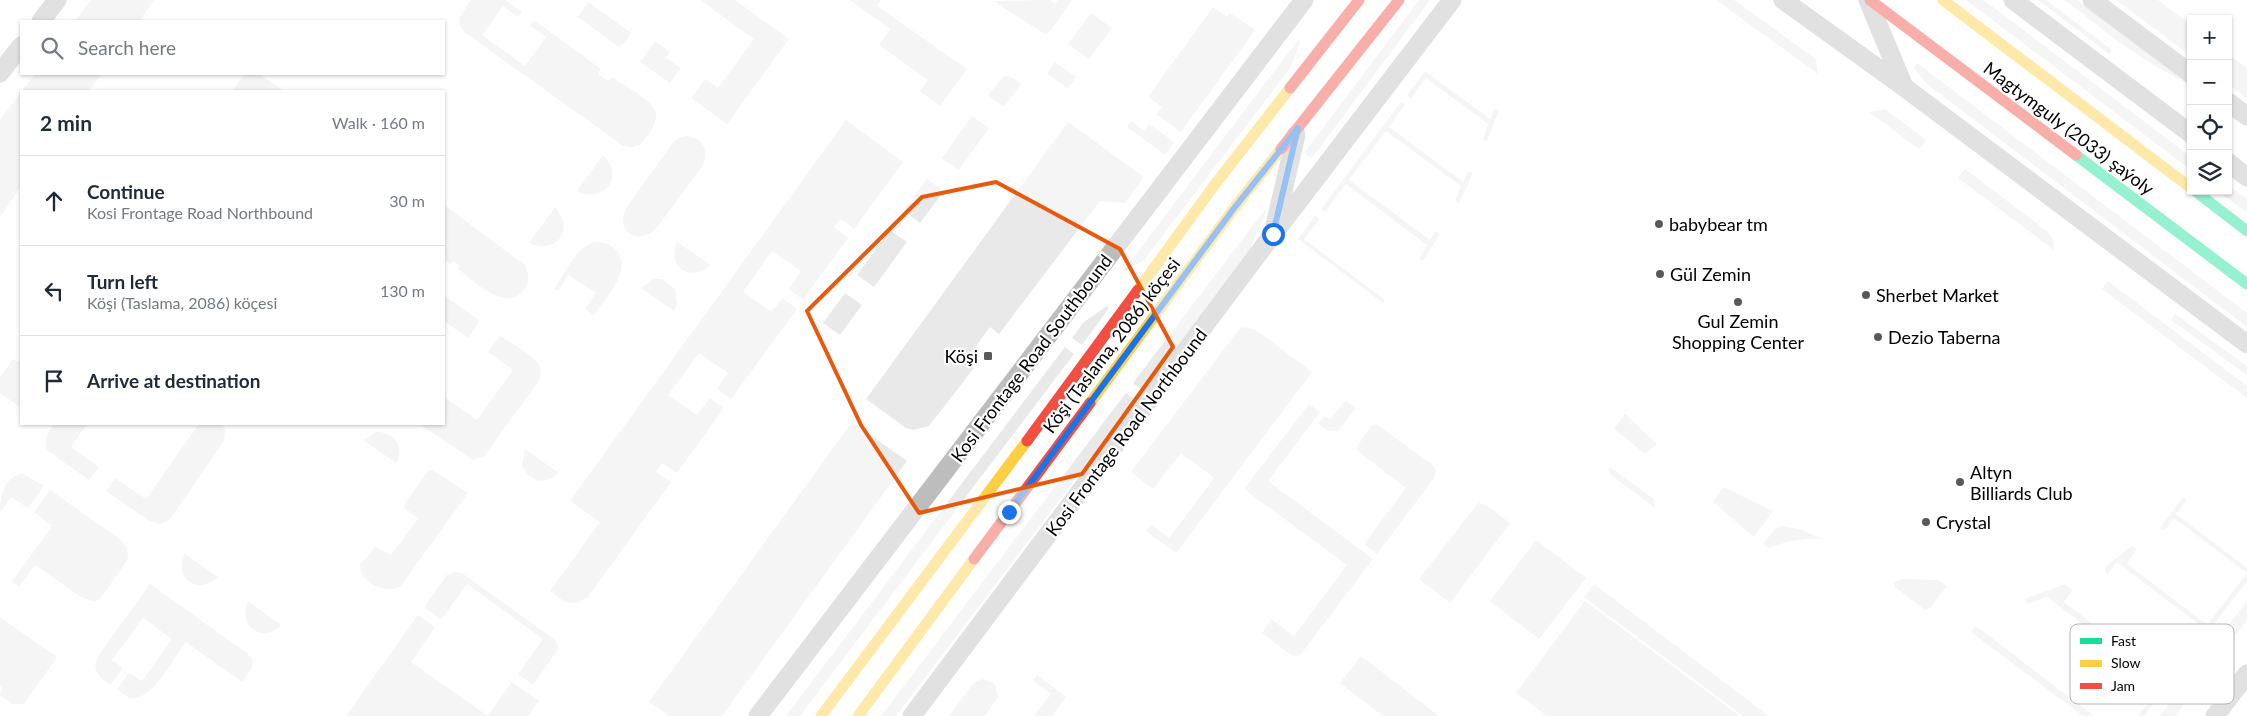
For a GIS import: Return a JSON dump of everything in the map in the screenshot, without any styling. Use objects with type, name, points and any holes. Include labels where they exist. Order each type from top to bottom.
[{"type":"main road","name":"Köşi (Taslama, 2086) köçesi","points":[[820,716],[991,489],[1213,187],[1359,0]]},
{"type":"main road","name":"Köşi (Taslama, 2086) köçesi","points":[[858,716],[1235,207],[1399,0]]},
{"type":"main road","name":"Magtymguly (2033) şaýoly","points":[[1869,0],[2247,284]]},
{"type":"main road","name":"Magtymguly (2033) şaýoly","points":[[1943,0],[2187,185]]},
{"type":"main road","points":[[2200,195],[2247,231]]},
{"type":"street","points":[[42,20],[57,0]]},
{"type":"street","name":"Kosi Frontage Road Southbound","points":[[758,716],[1304,0]]},
{"type":"street","points":[[1273,234],[1452,0]]},
{"type":"street","points":[[1783,0],[1904,87],[2247,344]]},
{"type":"street","points":[[1869,0],[1904,87]]},
{"type":"street","points":[[2013,0],[2187,131]]},
{"type":"street","points":[[2092,0],[2187,71]]},
{"type":"street","points":[[0,73],[20,47]]},
{"type":"street","points":[[2232,105],[2247,116]]},
{"type":"street","name":"Kosi Frontage Road Northbound","points":[[912,716],[1273,234],[1298,128]]},
{"type":"street","points":[[2232,165],[2247,176]]},
{"type":"street","points":[[2234,692],[2247,674]]},
{"type":"street","points":[[2216,716],[2225,704]]},
{"type":"highlighted area","points":[[996,182],[1120,249],[1173,347],[1082,474],[919,513],[861,425],[807,311],[922,197]]},
{"type":"shaded area","points":[[91,0],[154,0],[140,20],[76,20]]},
{"type":"shaded area","points":[[471,0],[505,0],[522,12],[518,17],[503,6],[482,35],[525,66],[546,37],[530,26],[534,20],[601,69],[598,74],[608,81],[612,77],[642,96],[652,105],[656,114],[656,119],[648,135],[637,146],[629,147],[622,145],[467,34],[460,26],[459,18]]},
{"type":"shaded area","points":[[700,0],[735,0],[789,39],[727,124],[691,98],[705,79],[718,88],[754,39]]},
{"type":"shaded area","points":[[850,0],[881,0],[877,6],[967,69],[940,106],[920,91],[928,80],[879,45],[890,29]]},
{"type":"shaded area","points":[[1050,0],[1055,4],[1058,0],[1072,0],[1051,30],[1045,34],[993,1]]},
{"type":"shaded area","points":[[1419,0],[1430,0],[1312,158],[1304,153]]},
{"type":"shaded area","points":[[1716,0],[1734,0],[1816,59],[1818,74]]},
{"type":"shaded area","points":[[1966,0],[1982,0],[1989,4],[2187,154],[2187,167]]},
{"type":"shaded area","points":[[2038,0],[2046,0],[2112,50],[2109,54]]},
{"type":"shaded area","points":[[2065,0],[2077,0],[2187,79],[2187,84],[2150,63],[2116,40]]},
{"type":"shaded area","points":[[2116,0],[2158,0],[2187,22],[2187,53]]},
{"type":"shaded area","points":[[588,2],[631,33],[620,48],[578,17]]},
{"type":"shaded area","points":[[1213,7],[1227,17],[1230,13],[1255,30],[1181,132],[1156,114],[1162,107],[1148,97]]},
{"type":"shaded area","points":[[1091,13],[1112,28],[1089,59],[1068,44]]},
{"type":"shaded area","points":[[1298,40],[1300,41],[1291,67],[1144,260],[1126,271],[1124,270]]},
{"type":"shaded area","points":[[655,41],[670,52],[666,58],[681,68],[670,83],[640,62]]},
{"type":"shaded area","points":[[2232,57],[2247,68],[2247,98],[2232,87]]},
{"type":"shaded area","points":[[1055,62],[1076,77],[1068,89],[1047,73]]},
{"type":"shaded area","points":[[1917,63],[2247,313],[2247,327],[1927,84],[1914,68]]},
{"type":"shaded area","points":[[1425,71],[1490,119],[1495,109],[1499,110],[1487,141],[1483,140],[1488,124],[1426,78],[1411,98],[1407,95]]},
{"type":"shaded area","points":[[34,75],[101,75],[90,90],[23,90]]},
{"type":"shaded area","points":[[244,75],[260,75],[283,90],[233,90]]},
{"type":"shaded area","points":[[1004,76],[1011,77],[1021,84],[1004,107],[988,95]]},
{"type":"shaded area","points":[[20,93],[20,188],[0,217],[0,120]]},
{"type":"shaded area","points":[[1401,102],[1405,105],[1389,127],[1463,182],[1468,171],[1473,173],[1459,203],[1455,201],[1461,186],[1386,131],[1349,180],[1430,240],[1436,231],[1440,234],[1423,261],[1419,258],[1427,245],[1346,184],[1325,212],[1321,209]]},
{"type":"shaded area","points":[[1885,109],[1926,140],[1919,149],[1869,112]]},
{"type":"shaded area","points":[[972,116],[989,128],[959,170],[942,158]]},
{"type":"shaded area","points":[[846,120],[903,162],[854,229],[840,219],[834,227],[848,238],[803,300],[789,289],[801,271],[772,251],[743,292],[772,312],[782,298],[797,309],[731,399],[717,389],[728,373],[699,353],[668,395],[697,415],[710,398],[724,408],[677,473],[662,463],[656,472],[671,482],[588,597],[578,603],[565,602],[550,591],[600,522],[570,501]]},
{"type":"shaded area","points":[[1131,121],[1144,131],[1149,124],[1174,142],[1165,155],[1127,127]]},
{"type":"shaded area","points":[[1068,122],[1144,177],[1125,203],[1100,201],[999,334],[990,327],[965,361],[974,368],[929,426],[913,430],[906,428],[866,399]]},
{"type":"shaded area","points":[[687,136],[701,142],[705,150],[703,165],[656,229],[642,236],[630,234],[623,223],[626,208],[672,144],[678,138]]},
{"type":"shaded area","points":[[603,155],[612,171],[612,179],[609,186],[596,194],[577,191]]},
{"type":"shaded area","points":[[1965,169],[2048,232],[2053,239],[2054,250],[1958,178]]},
{"type":"shaded area","points":[[927,179],[944,191],[920,223],[904,211]]},
{"type":"shaded area","points":[[2232,188],[2247,199],[2247,213],[2223,195],[2232,195]]},
{"type":"shaded area","points":[[445,206],[525,265],[528,278],[527,285],[515,297],[498,296],[472,280],[458,269],[460,266],[453,261],[450,264],[445,260]]},
{"type":"shaded area","points":[[555,207],[561,215],[564,224],[560,238],[548,246],[529,243]]},
{"type":"shaded area","points":[[1264,211],[1266,212],[1250,249],[1143,391],[1133,383]]},
{"type":"shaded area","points":[[1315,216],[1320,219],[1304,239],[1385,300],[1383,303],[1298,239]]},
{"type":"shaded area","points":[[890,230],[907,242],[874,287],[857,275]]},
{"type":"shaded area","points":[[594,242],[606,243],[613,247],[620,257],[622,265],[620,274],[611,292],[594,315],[585,309],[596,293],[568,275],[558,291],[554,289],[566,269],[581,250]]},
{"type":"shaded area","points":[[677,242],[711,265],[695,273],[682,270],[677,265],[675,259],[674,251]]},
{"type":"shaded area","points":[[654,279],[662,279],[675,289],[677,304],[674,311],[641,288]]},
{"type":"shaded area","points":[[2108,281],[2247,386],[2247,398],[2102,289]]},
{"type":"shaded area","points":[[845,293],[862,305],[840,335],[823,323]]},
{"type":"shaded area","points":[[445,296],[480,321],[468,338],[445,322]]},
{"type":"shaded area","points":[[1107,306],[1109,308],[1082,345],[1072,338],[1084,322]]},
{"type":"shaded area","points":[[2175,314],[2247,366],[2247,375],[2171,320]]},
{"type":"shaded area","points":[[1242,327],[1256,330],[1312,372],[1176,553],[1146,531],[1151,524],[1169,538],[1214,478],[1181,453],[1153,489],[1131,472]]},
{"type":"shaded area","points":[[500,336],[536,361],[540,369],[539,381],[484,456],[473,460],[420,425],[445,425],[445,398],[477,420],[513,370],[488,352]]},
{"type":"shaded area","points":[[1065,347],[1074,354],[800,716],[786,716]]},
{"type":"shaded area","points":[[13,359],[18,362],[20,359],[19,406],[0,393],[0,377]]},
{"type":"shaded area","points":[[1126,393],[1135,400],[896,716],[881,716]]},
{"type":"shaded area","points":[[1346,400],[1356,408],[1338,431],[1327,430],[1318,424],[1324,416],[1330,420]]},
{"type":"shaded area","points":[[1309,404],[1320,412],[1268,481],[1373,559],[1301,654],[1297,656],[1291,655],[1262,633],[1271,619],[1294,636],[1347,565],[1244,489]]},
{"type":"shaded area","points":[[1625,414],[1657,444],[1645,454],[1614,429]]},
{"type":"shaded area","points":[[852,422],[907,461],[722,716],[669,716],[649,702]]},
{"type":"shaded area","points":[[1376,424],[1434,466],[1436,471],[1434,478],[1377,554],[1364,544],[1406,488],[1356,448],[1371,426]]},
{"type":"shaded area","points":[[53,425],[86,425],[71,447],[99,467],[89,480],[48,451],[46,440]]},
{"type":"shaded area","points":[[198,425],[222,425],[225,430],[224,441],[170,519],[161,524],[150,521],[106,491],[115,478],[146,499]]},
{"type":"shaded area","points":[[376,432],[388,434],[397,441],[399,457],[396,463],[363,440]]},
{"type":"shaded area","points":[[525,449],[559,473],[543,481],[533,478],[525,471],[522,465]]},
{"type":"shaded area","points":[[1610,467],[1654,499],[1654,507],[1611,475]]},
{"type":"shaded area","points":[[432,470],[468,493],[400,587],[394,589],[381,588],[364,577],[360,565],[375,547],[391,555],[418,519],[404,507],[405,503],[428,471]]},
{"type":"shaded area","points":[[22,473],[44,486],[28,508],[11,497],[0,513],[4,489],[11,479]]},
{"type":"shaded area","points":[[1723,487],[1773,511],[1754,537],[1713,502]]},
{"type":"shaded area","points":[[50,490],[121,540],[127,548],[128,559],[100,599],[94,602],[81,597],[35,565],[19,587],[12,582],[52,526],[34,512]]},
{"type":"shaded area","points":[[2183,497],[2187,500],[2176,514],[2247,568],[2247,573],[2174,518],[2164,531],[2160,528]]},
{"type":"shaded area","points":[[1478,503],[1486,505],[1510,523],[1450,603],[1419,579]]},
{"type":"shaded area","points":[[1782,526],[1799,529],[1823,539],[1795,540],[1769,548],[1763,544],[1776,528]]},
{"type":"shaded area","points":[[1536,540],[1586,578],[1539,639],[1490,601]]},
{"type":"shaded area","points":[[2132,546],[2136,549],[2127,564],[2206,624],[2198,624],[2117,562],[2108,574],[2105,572],[2105,567]]},
{"type":"shaded area","points":[[185,554],[218,577],[203,585],[196,585],[190,582],[182,571]]},
{"type":"shaded area","points":[[454,572],[462,573],[554,639],[558,646],[557,651],[533,685],[518,674],[543,639],[467,584],[441,620],[424,607],[447,575]]},
{"type":"shaded area","points":[[2247,573],[2247,581],[2214,624],[2208,624]]},
{"type":"shaded area","points":[[1902,579],[1938,580],[1947,586],[1930,608],[1925,610],[1895,587],[1894,583]]},
{"type":"shaded area","points":[[150,584],[248,654],[253,661],[252,668],[242,682],[186,642],[154,686],[138,697],[130,698],[126,696],[117,689],[129,673],[142,681],[172,639],[143,618],[112,660],[123,668],[110,685],[102,679],[97,673],[95,665],[98,656]]},
{"type":"shaded area","points":[[1594,584],[1769,716],[1743,716],[1584,597]]},
{"type":"shaded area","points":[[2065,584],[2073,590],[2064,602],[2093,624],[2083,624],[2047,597],[2027,604],[2025,599]]},
{"type":"shaded area","points":[[248,601],[281,625],[266,633],[253,630],[246,618],[245,610]]},
{"type":"shaded area","points":[[1585,601],[1740,716],[1547,716],[1516,693]]},
{"type":"shaded area","points":[[2247,601],[2247,620],[2234,637],[2234,624],[2230,624]]},
{"type":"shaded area","points":[[418,615],[435,627],[411,662],[488,716],[346,716]]},
{"type":"shaded area","points":[[0,617],[57,657],[24,704],[12,704],[0,695],[2,688],[0,686]]},
{"type":"shaded area","points":[[1976,626],[2070,698],[2070,704],[2078,704],[2094,716],[2083,716],[1971,632]]},
{"type":"shaded area","points":[[1361,656],[1439,716],[1383,716],[1340,683]]},
{"type":"shaded area","points":[[1037,675],[1066,697],[1052,716],[1034,716],[1051,694],[1033,681]]},
{"type":"shaded area","points":[[983,679],[995,684],[998,697],[985,716],[949,716],[972,685]]},
{"type":"shaded area","points":[[512,682],[539,701],[528,716],[488,716]]},
{"type":"shaded area","points":[[2147,704],[2153,704],[2144,716],[2138,716]]},
{"type":"shaded area","points":[[2169,704],[2184,704],[2175,716],[2160,716]]},
{"type":"traffic: fast","points":[[2076,155],[2247,284]]},
{"type":"traffic: fast","points":[[2200,195],[2247,231]]},
{"type":"traffic: slow","points":[[1943,0],[2187,185]]},
{"type":"traffic: slow","points":[[1138,290],[1213,187],[1290,88]]},
{"type":"traffic: slow","points":[[1090,403],[1235,207],[1281,149]]},
{"type":"traffic: slow","points":[[821,716],[1027,441]]},
{"type":"traffic: slow","points":[[858,716],[974,559]]},
{"type":"traffic: jam","points":[[1290,88],[1359,0]]},
{"type":"traffic: jam","points":[[1281,149],[1399,0]]},
{"type":"traffic: jam","points":[[1870,0],[2076,155]]},
{"type":"traffic: jam","points":[[1027,441],[1138,290]]},
{"type":"traffic: jam","points":[[974,559],[1090,403]]},
{"type":"place","name":"babybear tm","points":[[1659,224]]},
{"type":"place","name":"Gül Zemin","points":[[1660,274]]},
{"type":"place","name":"Sherbet Market","points":[[1866,295]]},
{"type":"place","name":"Gul Zemin Shopping Center","points":[[1738,302]]},
{"type":"place","name":"Dezio Taberna","points":[[1878,337]]},
{"type":"place","name":"Köşi","points":[[988,356]]},
{"type":"place","name":"Altyn Billiards Club","points":[[1960,482]]},
{"type":"place","name":"Crystal","points":[[1926,522]]},
{"type":"route","points":[[1009,512],[1235,207],[1298,128],[1273,234]]}]
